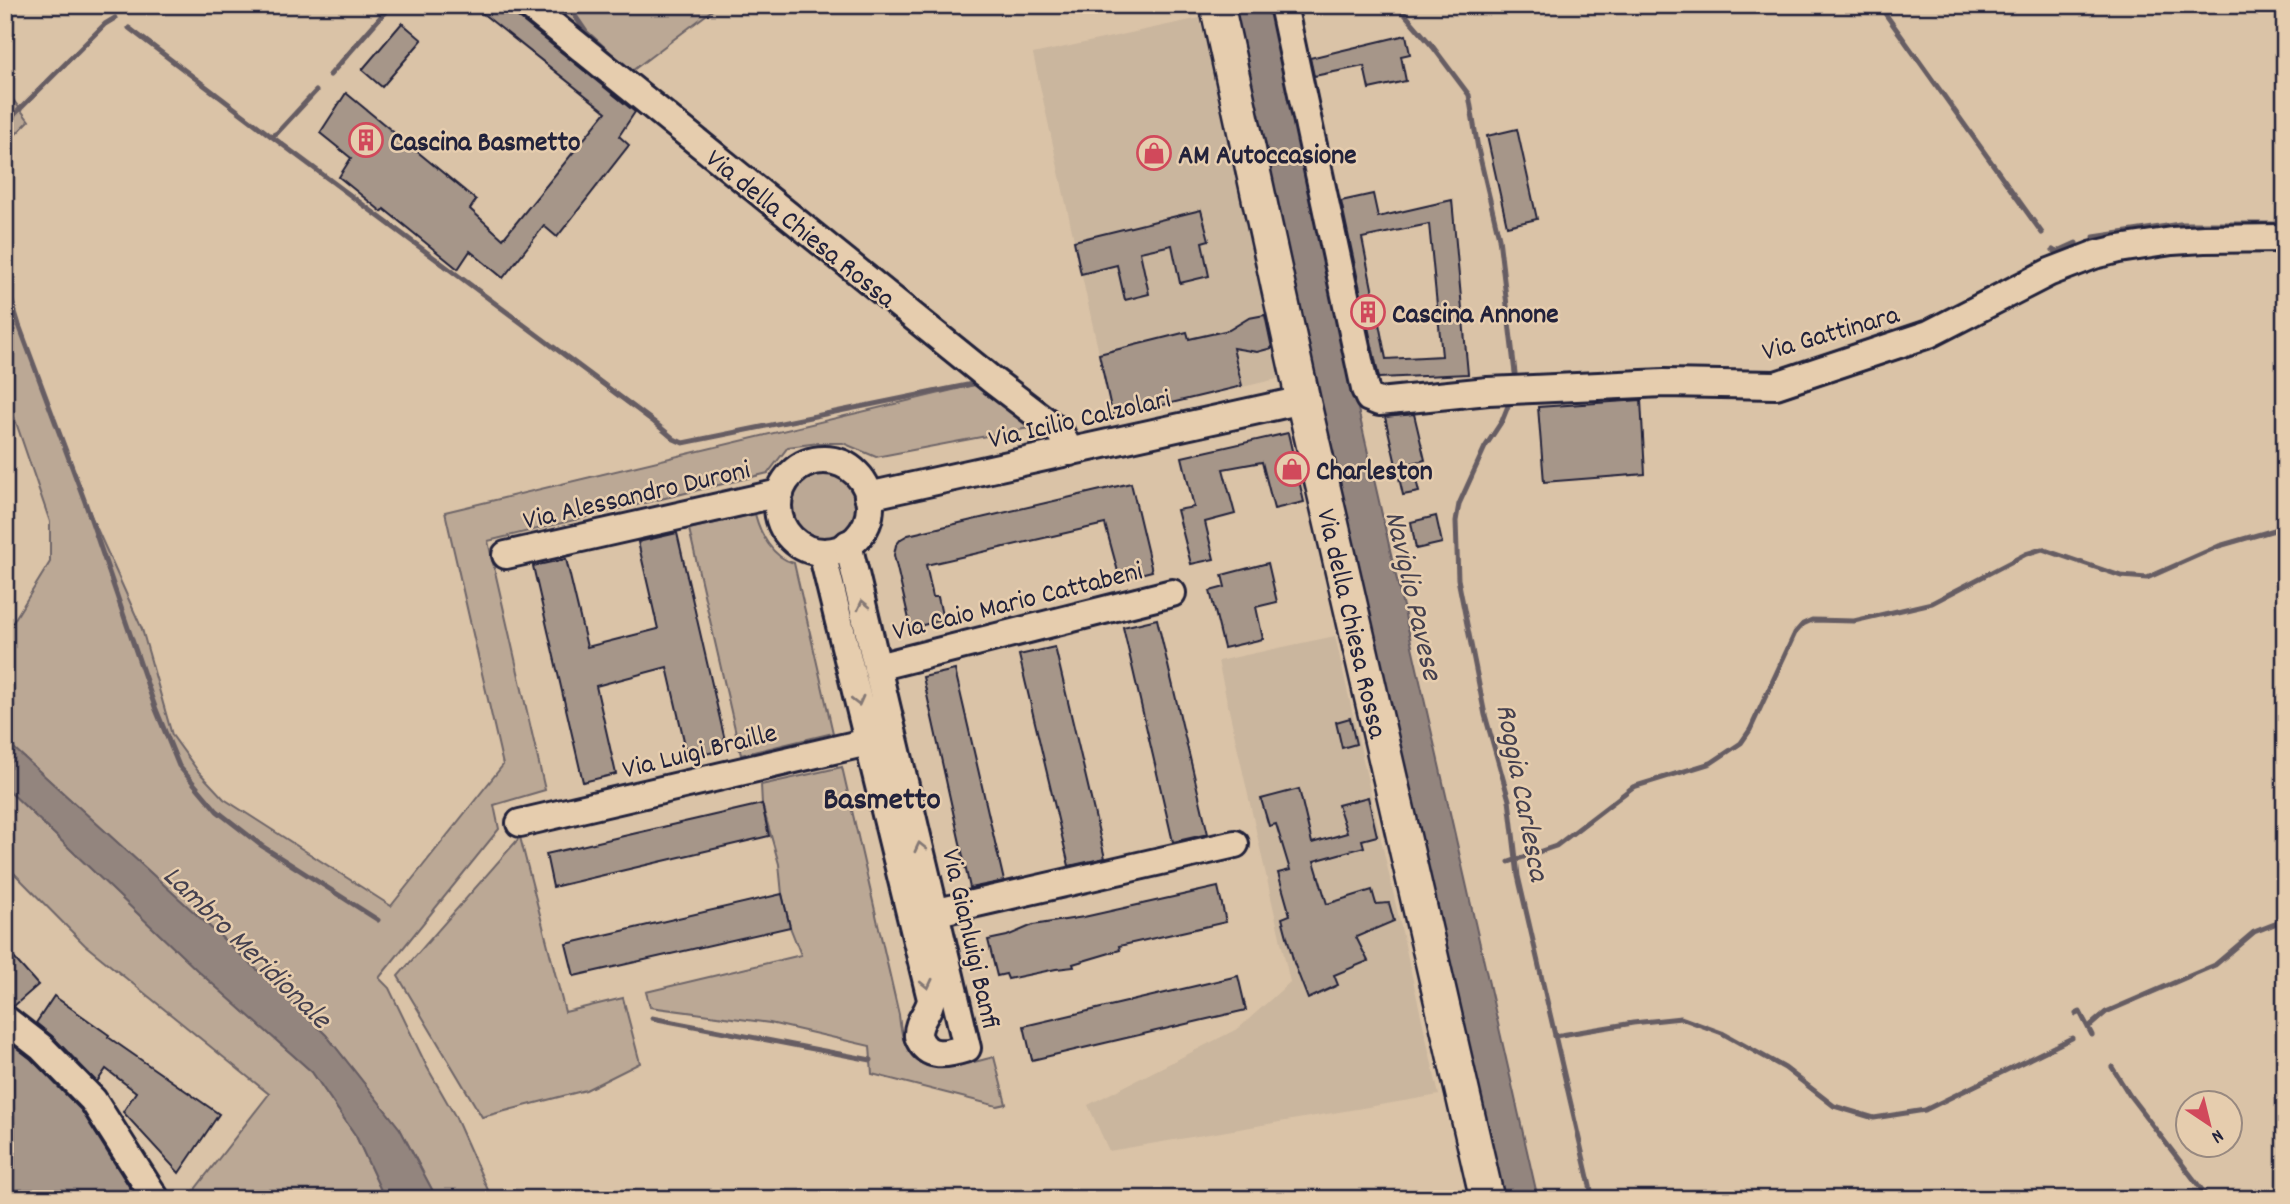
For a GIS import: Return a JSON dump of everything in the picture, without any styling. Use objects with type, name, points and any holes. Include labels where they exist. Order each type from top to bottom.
[{"type":"main road","name":"Via della Chiesa Rossa","points":[[1217,5],[1303,400],[1487,1199]]},
{"type":"street","name":"Via della Chiesa Rossa","points":[[527,5],[1060,432],[1070,452]]},
{"type":"street","name":"Via Gattinara","points":[[1283,5],[1365,389],[1373,401],[1488,391],[1664,383],[1776,385],[1929,334],[2050,272],[2094,255],[2130,247],[2204,239],[2285,239]]},
{"type":"street","name":"Via Icilio Calzolari","points":[[868,496],[1303,400]]},
{"type":"street","points":[[812,461],[840,463],[855,472],[865,486],[868,496],[869,513],[866,524],[860,534],[836,550],[822,552],[803,547],[786,532],[778,514],[780,493],[785,481],[797,469],[812,461]]},
{"type":"street","name":"Via Alessandro Duroni","points":[[506,555],[780,493]]},
{"type":"street","name":"Via Gianluigi Banfi","points":[[848,544],[877,667],[881,739]]},
{"type":"street","name":"Via Gianluigi Banfi","points":[[822,552],[881,739],[923,916],[1235,844]]},
{"type":"street","name":"Via Caio Mario Cattabeni","points":[[877,667],[1172,593]]},
{"type":"street","name":"Via Luigi Braille","points":[[520,823],[881,739]]},
{"type":"street","points":[[5,1019],[41,1046],[93,1100],[156,1199]]},
{"type":"shaded area","points":[[555,5],[719,5],[620,80],[543,18]]},
{"type":"shaded area","points":[[1235,5],[1272,5],[1342,339],[1538,1199],[1501,1199],[1308,348]]},
{"type":"shaded area","points":[[1200,18],[1270,314],[1281,378],[1113,417],[1033,54]]},
{"type":"shaded area","points":[[5,89],[29,121],[5,145]]},
{"type":"shaded area","points":[[5,279],[19,325],[85,502],[142,629],[172,735],[198,771],[224,799],[391,906],[503,765],[445,512],[986,382],[1029,428],[876,457],[843,443],[788,447],[768,473],[488,541],[545,790],[494,805],[499,829],[379,978],[389,988],[427,1067],[455,1116],[492,1199],[437,1199],[400,1129],[326,1035],[5,740],[5,635],[50,562],[50,522],[5,390]]},
{"type":"shaded area","points":[[817,471],[831,471],[843,476],[853,486],[858,505],[853,524],[843,534],[831,539],[817,539],[805,534],[795,524],[790,512],[790,498],[795,486],[805,476]]},
{"type":"shaded area","points":[[755,514],[764,537],[773,550],[794,563],[833,733],[741,755],[689,529]]},
{"type":"shaded area","points":[[1335,636],[1439,1095],[1109,1151],[1088,1105],[1239,1028],[1290,982],[1218,661]]},
{"type":"shaded area","points":[[5,740],[326,1035],[400,1129],[437,1199],[385,1199],[356,1136],[312,1072],[197,970],[5,787]]},
{"type":"shaded area","points":[[842,767],[903,1037],[909,1053],[930,1067],[959,1065],[994,1057],[1006,1104],[997,1106],[872,1074],[870,1046],[770,1023],[650,1007],[646,992],[801,955],[790,927],[782,894],[779,864],[762,804],[761,785]]},
{"type":"shaded area","points":[[5,787],[197,970],[312,1072],[356,1136],[385,1199],[193,1199],[196,1188],[269,1094],[85,945],[5,864]]},
{"type":"shaded area","points":[[520,837],[565,1012],[623,998],[640,1063],[586,1090],[482,1117],[398,976]]},
{"type":"building","name":"Cascina Basmetto","points":[[472,5],[510,5],[518,17],[635,112],[619,136],[629,145],[557,237],[544,226],[503,278],[470,251],[458,269],[384,209],[382,212],[339,177],[351,158],[320,133],[346,93],[476,200],[470,209],[503,239],[606,112]]},
{"type":"building","points":[[402,23],[422,40],[382,87],[362,70]]},
{"type":"building","points":[[1406,35],[1410,54],[1401,56],[1406,81],[1369,89],[1364,66],[1314,76],[1310,58]]},
{"type":"building","points":[[1517,129],[1537,219],[1507,226],[1487,136]]},
{"type":"building","points":[[1373,194],[1378,217],[1452,200],[1468,374],[1379,378],[1341,201]],"holes":[[[1429,224],[1442,356],[1386,359],[1362,238]]]},
{"type":"building","points":[[1201,210],[1209,240],[1202,242],[1209,276],[1180,283],[1172,245],[1140,252],[1149,294],[1125,300],[1117,265],[1081,274],[1074,241]]},
{"type":"building","points":[[1265,315],[1272,348],[1257,352],[1233,348],[1242,386],[1113,417],[1099,354],[1187,332],[1189,339],[1229,330],[1249,318]]},
{"type":"building","points":[[1641,400],[1645,474],[1544,482],[1538,407]]},
{"type":"building","points":[[1414,414],[1425,460],[1412,463],[1419,492],[1403,495],[1385,417]]},
{"type":"building","points":[[1288,433],[1304,502],[1274,509],[1262,462],[1223,469],[1235,514],[1205,522],[1214,559],[1191,564],[1177,510],[1194,507],[1182,457]]},
{"type":"building","points":[[1131,483],[1152,571],[1120,579],[1105,524],[926,565],[933,597],[938,597],[943,620],[911,628],[894,555],[896,545],[901,539],[908,535]]},
{"type":"building","points":[[1436,516],[1442,543],[1416,549],[1411,522]]},
{"type":"building","points":[[677,533],[727,749],[688,758],[667,667],[596,686],[616,774],[583,782],[533,566],[566,559],[587,647],[658,629],[638,542]]},
{"type":"building","points":[[1268,563],[1277,602],[1256,607],[1263,639],[1224,648],[1210,591],[1225,587],[1222,575]]},
{"type":"building","points":[[1157,619],[1208,834],[1173,842],[1123,627]]},
{"type":"building","points":[[1055,647],[1105,858],[1069,866],[1019,655]]},
{"type":"building","points":[[955,670],[1004,881],[970,888],[923,677]]},
{"type":"building","points":[[1350,718],[1356,744],[1342,748],[1336,722]]},
{"type":"building","points":[[1299,789],[1312,843],[1347,833],[1338,805],[1368,797],[1377,836],[1362,840],[1364,847],[1314,861],[1327,904],[1372,890],[1376,904],[1389,903],[1394,921],[1356,937],[1368,961],[1334,975],[1338,985],[1308,999],[1294,963],[1282,918],[1290,915],[1278,873],[1290,870],[1276,824],[1269,826],[1261,799]]},
{"type":"building","points":[[762,804],[769,836],[553,887],[546,854]]},
{"type":"building","points":[[1218,887],[1226,922],[1119,946],[1120,950],[1073,964],[1074,967],[1008,979],[1006,974],[997,976],[988,940],[1007,936],[1033,925],[1084,917]]},
{"type":"building","points":[[782,894],[790,927],[574,976],[566,944]]},
{"type":"building","points":[[5,948],[38,985],[14,1006],[5,1004]]},
{"type":"building","points":[[1238,976],[1246,1010],[1032,1060],[1024,1026]]},
{"type":"building","points":[[54,996],[219,1114],[179,1173],[123,1112],[136,1092],[106,1069],[97,1082],[36,1023]]},
{"type":"building","points":[[5,1039],[31,1059],[81,1110],[137,1199],[5,1199]]},
{"type":"waterway","points":[[330,75],[391,5]]},
{"type":"waterway","name":"Roggia Carlesca","points":[[1397,5],[1469,95],[1478,149],[1499,238],[1515,373]]},
{"type":"waterway","points":[[1879,5],[2042,233]]},
{"type":"waterway","points":[[569,7],[586,32],[619,62]]},
{"type":"waterway","points":[[5,124],[105,24],[115,18]]},
{"type":"waterway","points":[[129,28],[271,136],[277,133],[316,91]]},
{"type":"waterway","points":[[271,136],[674,439],[683,443],[982,382]]},
{"type":"waterway","points":[[2094,237],[2180,224],[2285,224]]},
{"type":"waterway","points":[[2053,250],[2056,252],[2076,243]]},
{"type":"waterway","points":[[5,279],[155,707],[179,766],[217,811],[262,846],[378,920]]},
{"type":"waterway","name":"Roggia Carlesca","points":[[1510,401],[1459,504],[1456,521],[1458,579],[1485,715],[1509,800],[1518,876],[1593,1199]]},
{"type":"waterway","points":[[1509,862],[1556,846],[1633,787],[1711,763],[1741,743],[1750,730],[1795,633],[1803,624],[1812,620],[1854,621],[1932,603],[2026,554],[2042,549],[2121,576],[2147,578],[2219,546],[2285,527]]},
{"type":"waterway","points":[[2091,1025],[2106,1012],[2215,965],[2254,932],[2285,920]]},
{"type":"waterway","points":[[2076,1014],[2080,1012],[2092,1035]]},
{"type":"waterway","points":[[652,1018],[871,1060]]},
{"type":"waterway","points":[[1555,1036],[1681,1018],[1722,1033],[1785,1068],[1834,1106],[1874,1118],[1925,1110],[2072,1038]]},
{"type":"waterway","points":[[2112,1067],[2130,1096],[2209,1199]]},
{"type":"place","name":"Cascina Basmetto","points":[[366,140]]},
{"type":"place","name":"AM Autoccasione","points":[[1154,153]]},
{"type":"place","name":"Cascina Annone","points":[[1368,312]]},
{"type":"place","name":"Charleston","points":[[1292,469]]},
{"type":"district","name":"Basmetto","points":[[882,797]]},
{"type":"water label","name":"Naviglio Pavese","points":[[1415,595]]},
{"type":"water label","name":"Lambro Meridionale","points":[[248,946]]}]
